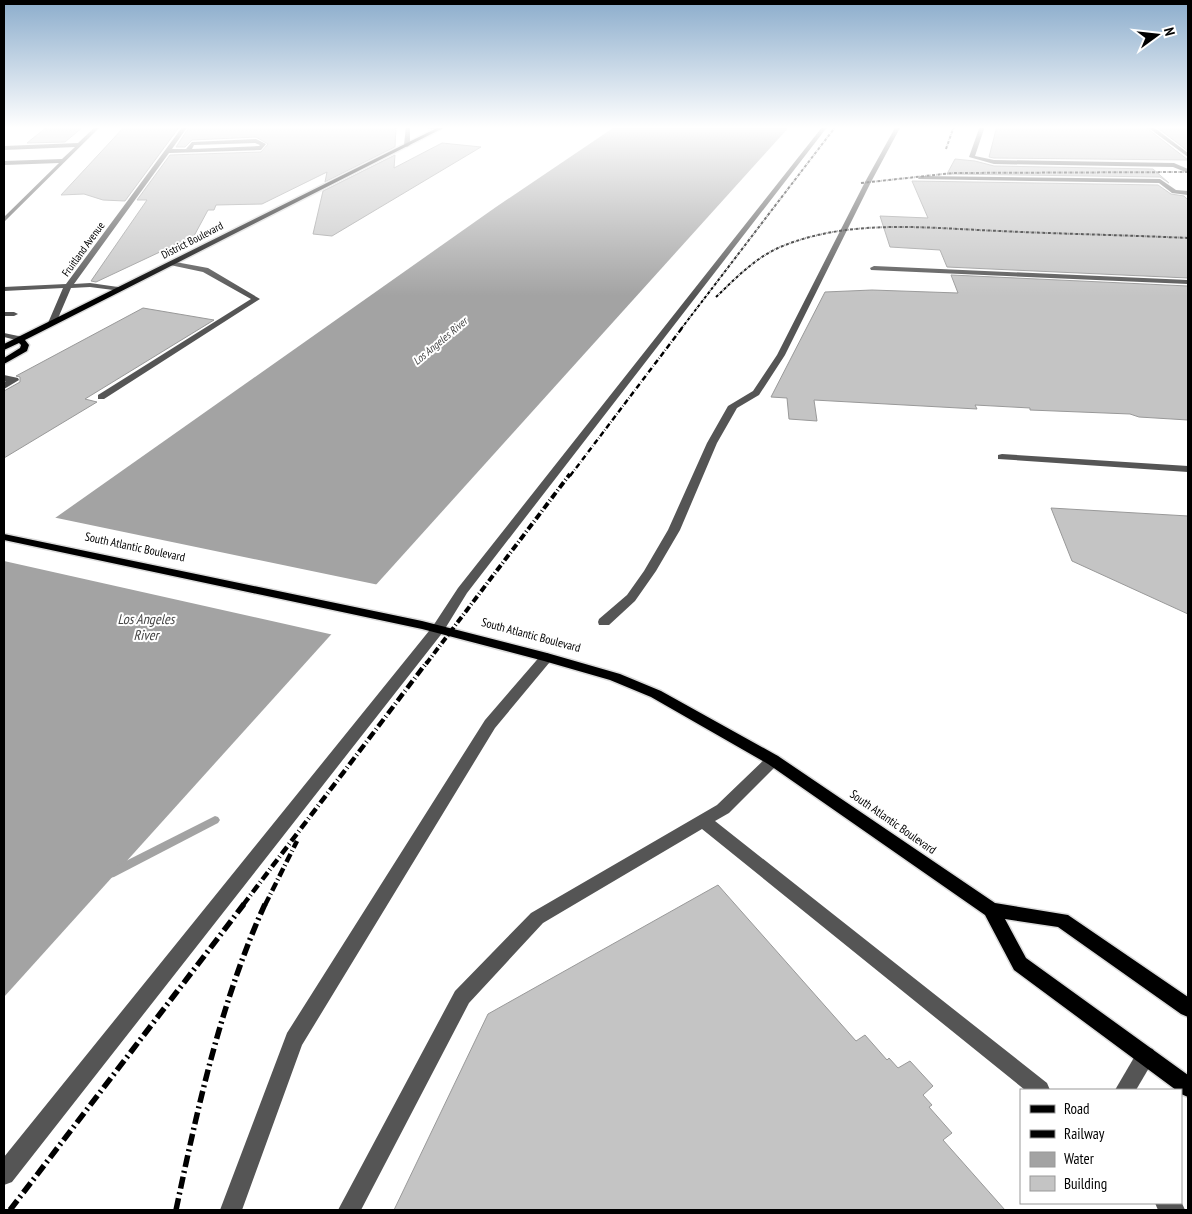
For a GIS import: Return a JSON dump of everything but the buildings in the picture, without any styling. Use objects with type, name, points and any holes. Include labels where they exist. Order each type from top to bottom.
[{"type":"main road","name":"District Boulevard","points":[[4,347],[332,183]]},
{"type":"main road","points":[[4,361],[24,349],[25,345],[20,339]]},
{"type":"main road","name":"South Atlantic Boulevard","points":[[4,537],[422,625],[548,656],[615,677],[656,694],[773,760],[991,910],[1062,920],[1188,1008]]},
{"type":"main road","name":"South Atlantic Boulevard","points":[[991,910],[1020,964],[1188,1087]]},
{"type":"street","points":[[4,220],[42,183]]},
{"type":"street","name":"Fruitland Avenue","points":[[52,323],[68,286],[145,183]]},
{"type":"street","points":[[4,1174],[438,629],[462,591],[782,183]]},
{"type":"street","points":[[604,622],[631,598],[650,572],[674,530],[712,443],[733,406],[756,393],[782,355],[867,183]]},
{"type":"street","points":[[1162,183],[1174,192],[1188,193]]},
{"type":"street","points":[[4,207],[22,203]]},
{"type":"street","points":[[101,397],[256,299],[205,270],[173,262]]},
{"type":"street","points":[[874,268],[1188,282]]},
{"type":"street","points":[[4,289],[90,285],[118,289]]},
{"type":"street","points":[[4,314],[14,314]]},
{"type":"street","points":[[4,335],[20,339]]},
{"type":"street","points":[[4,378],[15,380],[4,386]]},
{"type":"street","points":[[1002,457],[1188,469]]},
{"type":"street","points":[[231,1210],[294,1040],[490,724],[548,656]]},
{"type":"street","points":[[349,1210],[462,997],[537,918],[705,822],[723,809],[773,760]]},
{"type":"street","points":[[705,822],[1039,1089]]},
{"type":"street","points":[[1126,1089],[1146,1056]]},
{"type":"water","name":"Los Angeles River","points":[[532,183],[739,183],[4,997],[4,554]]},
{"type":"pier","points":[[52,517],[379,585],[334,635],[4,561],[4,551]]},
{"type":"waterway","points":[[110,874],[215,820]]},
{"type":"railway","points":[[681,329],[793,183]]},
{"type":"railway","points":[[716,297],[738,276],[769,253],[804,239],[831,232],[887,227],[915,227],[1188,238]]},
{"type":"railway","points":[[570,476],[682,328]]},
{"type":"railway","points":[[426,664],[570,474]]},
{"type":"railway","points":[[243,905],[427,662]]},
{"type":"railway","points":[[265,905],[297,841]]},
{"type":"railway","points":[[10,1210],[244,904]]},
{"type":"railway","points":[[176,1210],[202,1093],[223,1016],[249,941],[265,904]]}]
